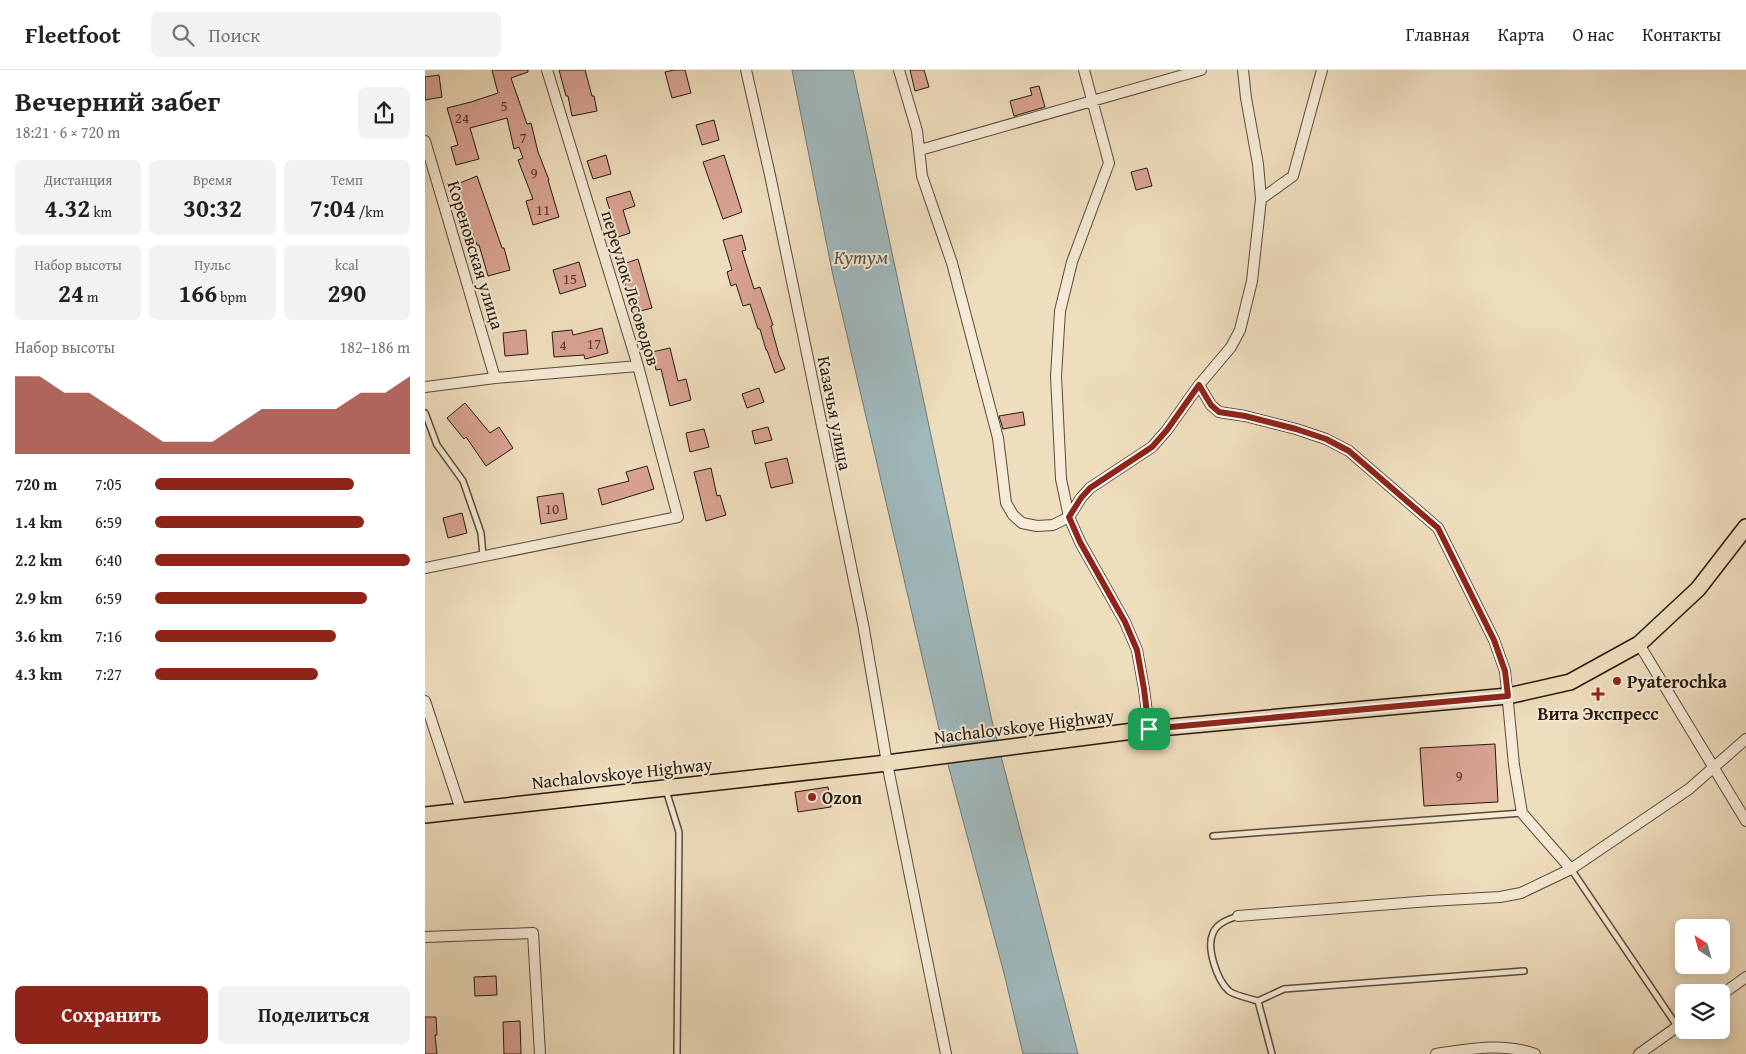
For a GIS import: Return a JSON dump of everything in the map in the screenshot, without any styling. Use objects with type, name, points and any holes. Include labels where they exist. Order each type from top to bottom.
[{"type":"main road","name":"Nachalovskoye Highway","points":[[425,815],[887,762],[1149,729],[1508,696],[1570,682],[1639,644],[1698,589],[1746,527]]},
{"type":"street","name":"переулок Лесоводов","points":[[483,556],[678,517],[638,366],[547,70]]},
{"type":"street","name":"Казачья улица","points":[[746,70],[774,194],[863,624],[887,762],[947,1054]]},
{"type":"street","points":[[899,70],[917,131],[922,176],[951,263],[998,438],[1006,502],[1013,515],[1022,523],[1037,526],[1053,525],[1069,517],[1090,488],[1152,447],[1167,430],[1199,385],[1231,347],[1240,330],[1253,281],[1261,199],[1258,164],[1247,106],[1243,70]]},
{"type":"street","points":[[1084,70],[1109,163],[1072,262],[1059,311],[1057,376],[1061,479],[1069,517],[1080,542],[1125,622],[1137,650],[1149,729]]},
{"type":"street","points":[[920,150],[1201,70]]},
{"type":"street","points":[[1261,199],[1293,176],[1323,70]]},
{"type":"street","name":"Кореновская улица","points":[[425,141],[495,378]]},
{"type":"street","points":[[425,387],[495,378],[638,366]]},
{"type":"street","points":[[1199,385],[1211,405],[1219,412],[1245,416],[1296,429],[1326,439],[1349,451],[1438,528],[1494,640],[1505,671],[1514,765],[1522,813],[1571,869]]},
{"type":"street","points":[[425,568],[483,556]]},
{"type":"street","points":[[1639,644],[1746,821]]},
{"type":"street","points":[[425,700],[461,810]]},
{"type":"street","points":[[1238,916],[1499,897],[1521,893],[1571,869],[1689,789],[1746,739]]},
{"type":"street","points":[[425,937],[533,933],[540,1054]]},
{"type":"street","points":[[1730,989],[1746,977]]},
{"type":"street","points":[[1639,1054],[1675,1028]]},
{"type":"street","points":[[1436,1054],[1489,1046],[1505,1047],[1534,1054]]},
{"type":"lane","points":[[425,413],[437,445],[463,481],[481,533],[483,556]]},
{"type":"lane","points":[[665,788],[679,832],[677,1054]]},
{"type":"lane","points":[[1213,836],[1522,813]]},
{"type":"lane","points":[[1571,869],[1675,1016]]},
{"type":"lane","points":[[1238,916],[1223,922],[1213,932],[1210,952],[1218,974],[1229,992],[1258,1001],[1284,989],[1524,971]]},
{"type":"lane","points":[[1258,1001],[1272,1054]]},
{"type":"water","name":"Кутум","points":[[792,70],[853,70],[992,721],[1078,1054],[1023,1054],[1004,973],[943,746],[832,271]]},
{"type":"building","points":[[492,70],[528,70],[528,72],[511,78],[527,124],[531,123],[538,152],[549,180],[559,217],[533,225],[526,201],[533,199],[518,160],[523,158],[519,147],[514,149],[507,118],[470,128],[479,159],[456,165],[451,147],[458,145],[447,108],[498,93]]},
{"type":"building","points":[[559,70],[585,70],[597,111],[572,116],[568,96],[566,96]]},
{"type":"building","points":[[685,70],[691,93],[672,98],[665,72]]},
{"type":"building","points":[[910,70],[924,70],[929,87],[915,91]]},
{"type":"building","points":[[439,75],[442,97],[425,100],[425,77]]},
{"type":"building","points":[[1039,86],[1045,107],[1014,116],[1010,101],[1032,95],[1030,88]]},
{"type":"building","points":[[714,120],[719,140],[702,145],[696,125]]},
{"type":"building","points":[[606,155],[611,174],[593,179],[587,161]]},
{"type":"building","points":[[724,155],[742,212],[723,219],[703,162]]},
{"type":"building","points":[[1147,168],[1152,186],[1136,190],[1131,172]]},
{"type":"building","points":[[477,176],[502,248],[504,248],[510,270],[488,276],[479,245],[477,245],[455,185]]},
{"type":"building","points":[[630,191],[635,206],[623,210],[630,233],[612,239],[608,228],[615,226],[606,198]]},
{"type":"building","points":[[742,235],[746,250],[742,251],[754,289],[760,287],[773,325],[771,326],[779,355],[785,369],[775,373],[750,304],[743,306],[736,284],[731,286],[727,272],[732,270],[723,240]]},
{"type":"building","points":[[638,259],[652,308],[633,313],[620,265]]},
{"type":"building","points":[[579,262],[586,286],[560,294],[553,270]]},
{"type":"building","points":[[602,328],[608,353],[585,359],[584,355],[554,357],[552,332],[572,330],[573,335]]},
{"type":"building","points":[[526,330],[528,354],[505,356],[503,333]]},
{"type":"building","points":[[670,348],[678,381],[686,379],[691,400],[670,406],[661,369],[656,370],[652,352]]},
{"type":"building","points":[[759,388],[764,402],[747,408],[742,394]]},
{"type":"building","points":[[465,403],[490,433],[499,427],[513,448],[486,466],[466,437],[464,439],[447,418]]},
{"type":"building","points":[[1023,412],[1025,425],[1003,429],[999,416]]},
{"type":"building","points":[[768,427],[772,440],[755,444],[752,431]]},
{"type":"building","points":[[704,429],[709,447],[690,452],[686,433]]},
{"type":"building","points":[[787,458],[793,483],[771,488],[765,463]]},
{"type":"building","points":[[647,466],[654,489],[602,505],[598,489],[629,481],[626,472]]},
{"type":"building","points":[[711,468],[717,496],[720,495],[726,515],[706,521],[694,472]]},
{"type":"building","points":[[563,493],[567,519],[541,524],[537,497]]},
{"type":"building","points":[[462,513],[467,533],[448,538],[443,518]]},
{"type":"building","points":[[1495,744],[1498,802],[1424,806],[1420,748]]},
{"type":"building","points":[[828,787],[831,807],[798,812],[795,792]]},
{"type":"building","points":[[496,976],[497,995],[475,996],[474,977]]},
{"type":"building","points":[[425,1017],[436,1017],[437,1054],[425,1054]]},
{"type":"building","points":[[520,1021],[521,1054],[504,1054],[503,1022]]},
{"type":"place","name":"Pyaterochka","points":[[1617,681]]},
{"type":"place","name":"Вита Экспресс","points":[[1598,694]]},
{"type":"place","name":"Ozon","points":[[812,797]]},
{"type":"route","points":[[1199,385],[1211,405],[1219,412],[1245,416],[1296,429],[1326,439],[1349,451],[1438,528],[1494,640],[1505,671],[1508,696],[1149,729],[1137,650],[1125,622],[1080,542],[1069,517],[1090,488],[1152,447],[1167,430],[1199,385]]}]
